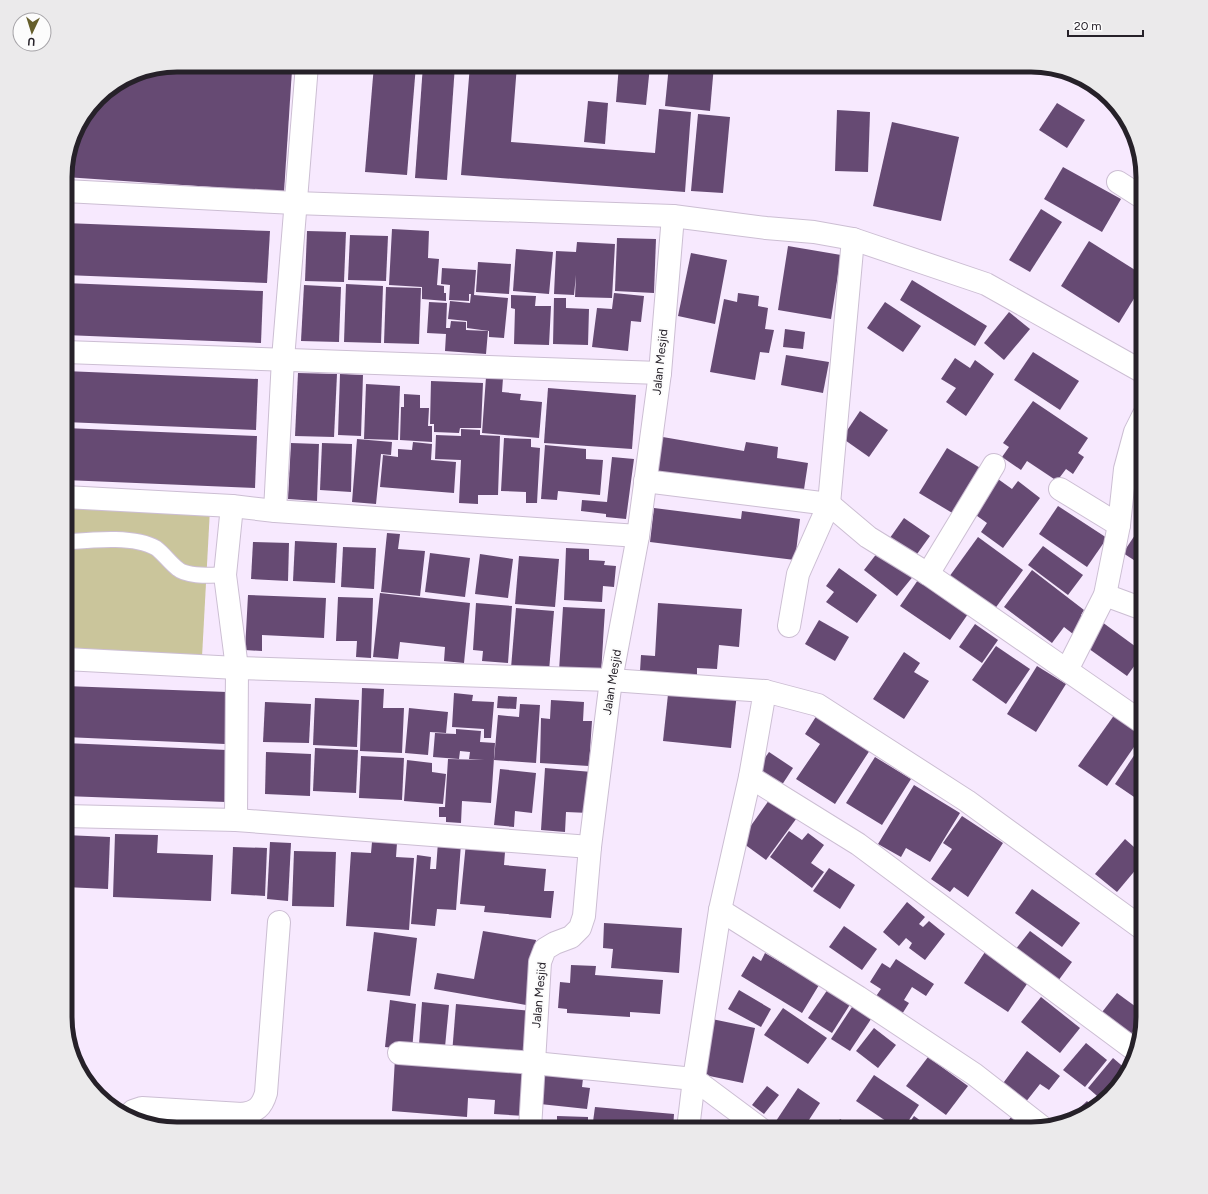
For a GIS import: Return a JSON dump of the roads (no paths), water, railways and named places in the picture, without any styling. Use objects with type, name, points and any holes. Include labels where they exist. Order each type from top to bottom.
[{"type":"street","points":[[275,511],[283,359],[306,72]]},
{"type":"street","points":[[1118,182],[1136,194]]},
{"type":"street","points":[[72,191],[295,203],[673,216],[766,228],[814,232],[853,239],[986,284],[1136,368]]},
{"type":"street","name":"Jalan Mesjid","points":[[530,1122],[540,962],[546,949],[555,943],[571,937],[580,928],[584,916],[590,847],[610,680],[638,536],[660,373],[673,216]]},
{"type":"street","points":[[789,626],[798,574],[829,504],[853,239]]},
{"type":"street","points":[[72,352],[660,373]]},
{"type":"street","points":[[1068,670],[1105,595],[1119,525],[1125,469],[1136,430]]},
{"type":"street","points":[[928,574],[994,465]]},
{"type":"street","points":[[645,481],[829,504],[868,537],[928,574],[1136,718]]},
{"type":"street","points":[[1060,489],[1119,525]]},
{"type":"street","points":[[72,497],[232,506],[275,511],[638,536]]},
{"type":"street","points":[[232,506],[225,575],[237,668],[236,820]]},
{"type":"street","points":[[1105,595],[1136,606]]},
{"type":"street","points":[[72,659],[237,668],[610,680],[765,691],[818,705],[967,801],[1136,924]]},
{"type":"street","points":[[689,1122],[720,910],[750,777],[765,691]]},
{"type":"street","points":[[750,777],[858,844],[1131,1048]]},
{"type":"street","points":[[72,816],[236,820],[590,847]]},
{"type":"street","points":[[720,910],[858,997],[974,1074],[1035,1122]]},
{"type":"street","points":[[132,1112],[142,1108],[242,1114],[251,1113],[258,1110],[266,1093],[278,922]]},
{"type":"street","points":[[399,1052],[534,1063],[694,1079],[752,1122]]},
{"type":"lane","points":[[72,542],[110,539],[143,544],[156,548],[177,569],[186,574],[225,575]]}]
